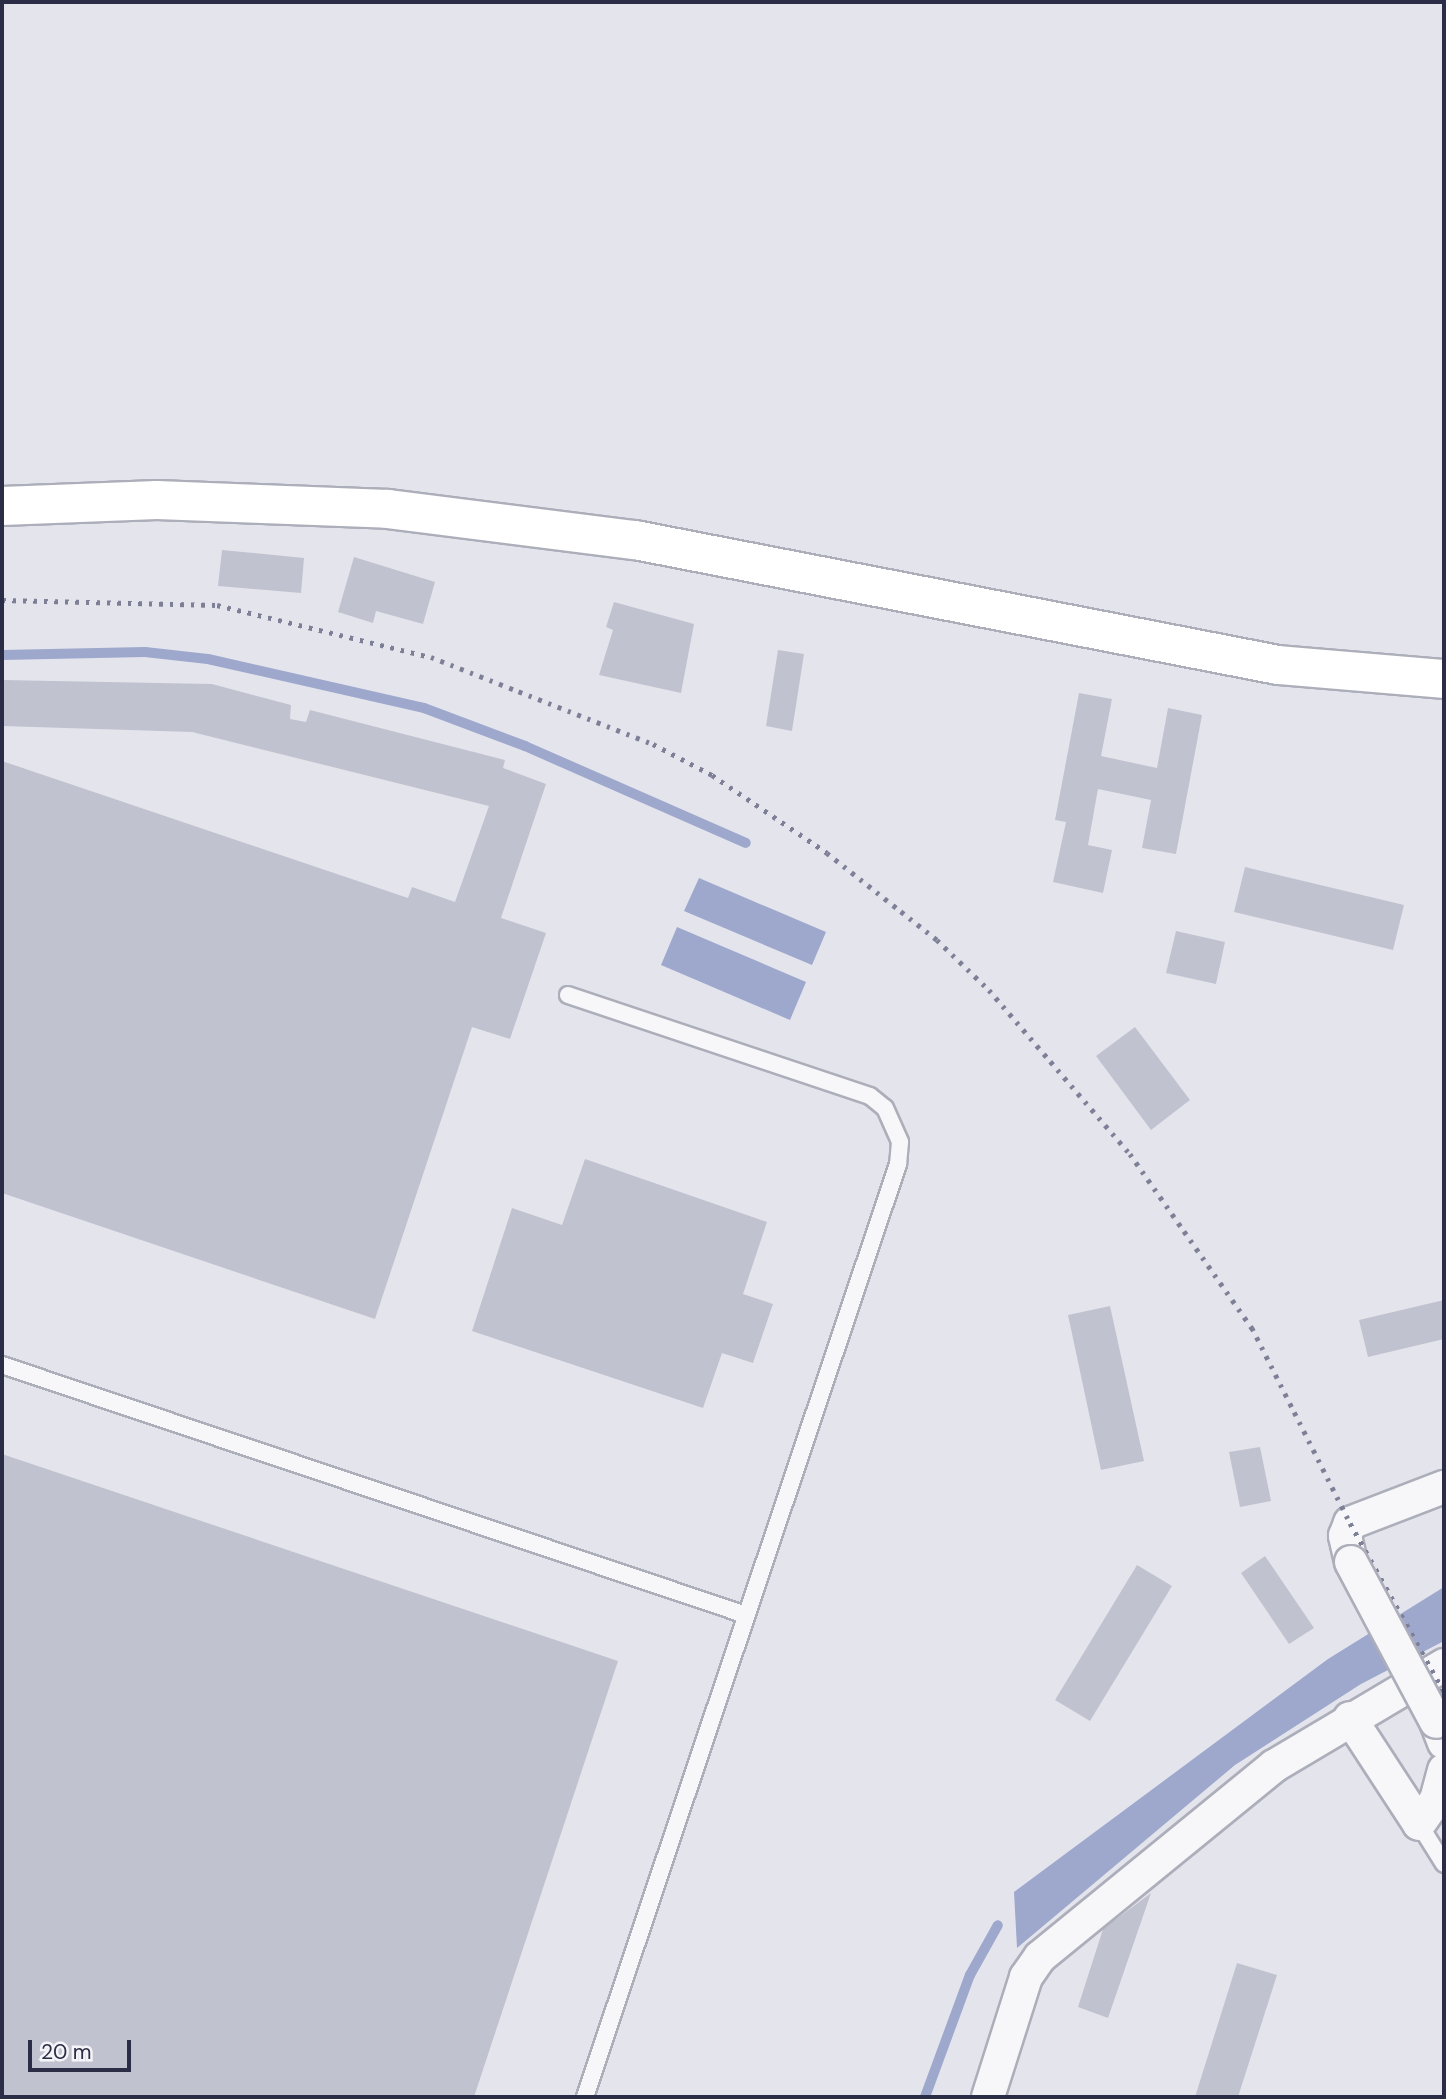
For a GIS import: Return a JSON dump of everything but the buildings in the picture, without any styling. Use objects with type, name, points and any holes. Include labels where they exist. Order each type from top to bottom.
[{"type":"street","points":[[2,506],[157,500],[388,509],[635,540],[1278,665],[1444,679]]},
{"type":"street","points":[[1440,1733],[1351,1562],[1345,1536],[1350,1523],[1444,1487]]},
{"type":"street","points":[[988,2097],[1026,1976],[1040,1957],[1230,1799],[1350,1718],[1444,1665]]},
{"type":"street","points":[[1350,1718],[1419,1824],[1436,1800],[1444,1770]]},
{"type":"lane","points":[[568,995],[870,1096],[895,1124],[898,1164],[743,1614],[585,2097]]},
{"type":"lane","points":[[2,1365],[743,1614]]},
{"type":"lane","points":[[1419,1824],[1444,1864]]},
{"type":"water","points":[[699,878],[826,932],[812,965],[684,911]]},
{"type":"water","points":[[677,927],[806,982],[790,1020],[661,965]]},
{"type":"water","points":[[1444,1587],[1444,1641],[1361,1684],[1235,1765],[1017,1948],[1014,1892],[1328,1659]]},
{"type":"waterway","points":[[2,655],[145,652],[208,659],[424,708],[525,746],[746,843]]},
{"type":"waterway","points":[[925,2097],[970,1975],[998,1925]]},
{"type":"railway","points":[[2,600],[217,605],[431,657],[653,744],[712,775],[827,853],[937,940],[989,990],[1130,1154],[1252,1328],[1350,1523],[1444,1692]]}]
